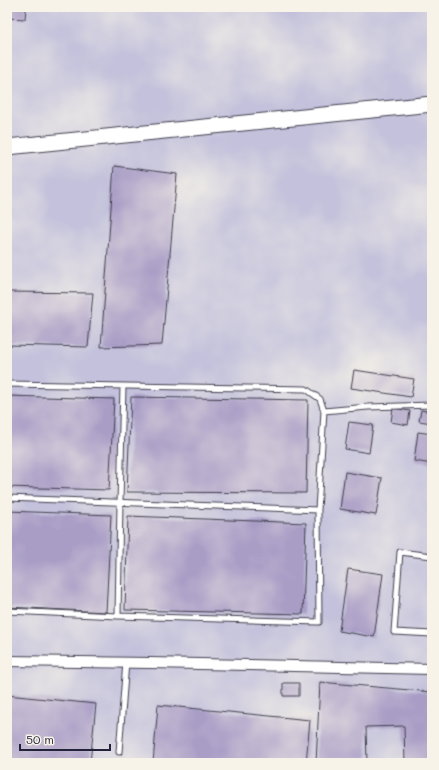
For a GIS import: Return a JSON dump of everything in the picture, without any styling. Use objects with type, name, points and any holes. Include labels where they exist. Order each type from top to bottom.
[{"type":"street","points":[[7,147],[432,104]]},
{"type":"street","points":[[7,661],[126,662],[432,669]]},
{"type":"lane","points":[[7,384],[306,389],[320,399],[324,411],[318,510],[319,622],[7,611]]},
{"type":"lane","points":[[118,616],[123,386]]},
{"type":"lane","points":[[324,411],[368,407],[432,405]]},
{"type":"lane","points":[[7,498],[318,510]]},
{"type":"lane","points":[[432,556],[400,552],[394,632],[432,634]]},
{"type":"lane","points":[[119,752],[126,662]]},
{"type":"shaded area","points":[[7,7],[432,7],[432,763],[7,763]]},
{"type":"building","points":[[7,7],[26,7],[25,19],[7,18]]},
{"type":"building","points":[[114,166],[177,174],[162,345],[101,347]]},
{"type":"building","points":[[7,292],[93,293],[88,347],[7,345]]},
{"type":"building","points":[[354,370],[414,379],[411,397],[351,388]]},
{"type":"building","points":[[7,396],[114,399],[109,490],[7,487]]},
{"type":"building","points":[[131,397],[308,400],[306,493],[127,492]]},
{"type":"building","points":[[393,408],[410,411],[408,425],[391,422]]},
{"type":"building","points":[[421,410],[432,412],[432,423],[419,421]]},
{"type":"building","points":[[349,422],[373,425],[369,453],[345,449]]},
{"type":"building","points":[[418,432],[432,434],[432,464],[414,461]]},
{"type":"building","points":[[345,472],[382,478],[376,515],[340,509]]},
{"type":"building","points":[[7,511],[111,515],[106,612],[7,607]]},
{"type":"building","points":[[128,516],[306,523],[303,614],[125,610]]},
{"type":"building","points":[[348,569],[383,574],[374,637],[339,631]]},
{"type":"building","points":[[320,682],[432,692],[432,763],[405,763],[404,726],[366,727],[367,763],[316,763]]},
{"type":"building","points":[[283,683],[299,683],[299,696],[283,696]]},
{"type":"building","points":[[7,695],[96,704],[90,763],[7,763]]},
{"type":"building","points":[[158,705],[310,720],[306,763],[153,763]]}]
